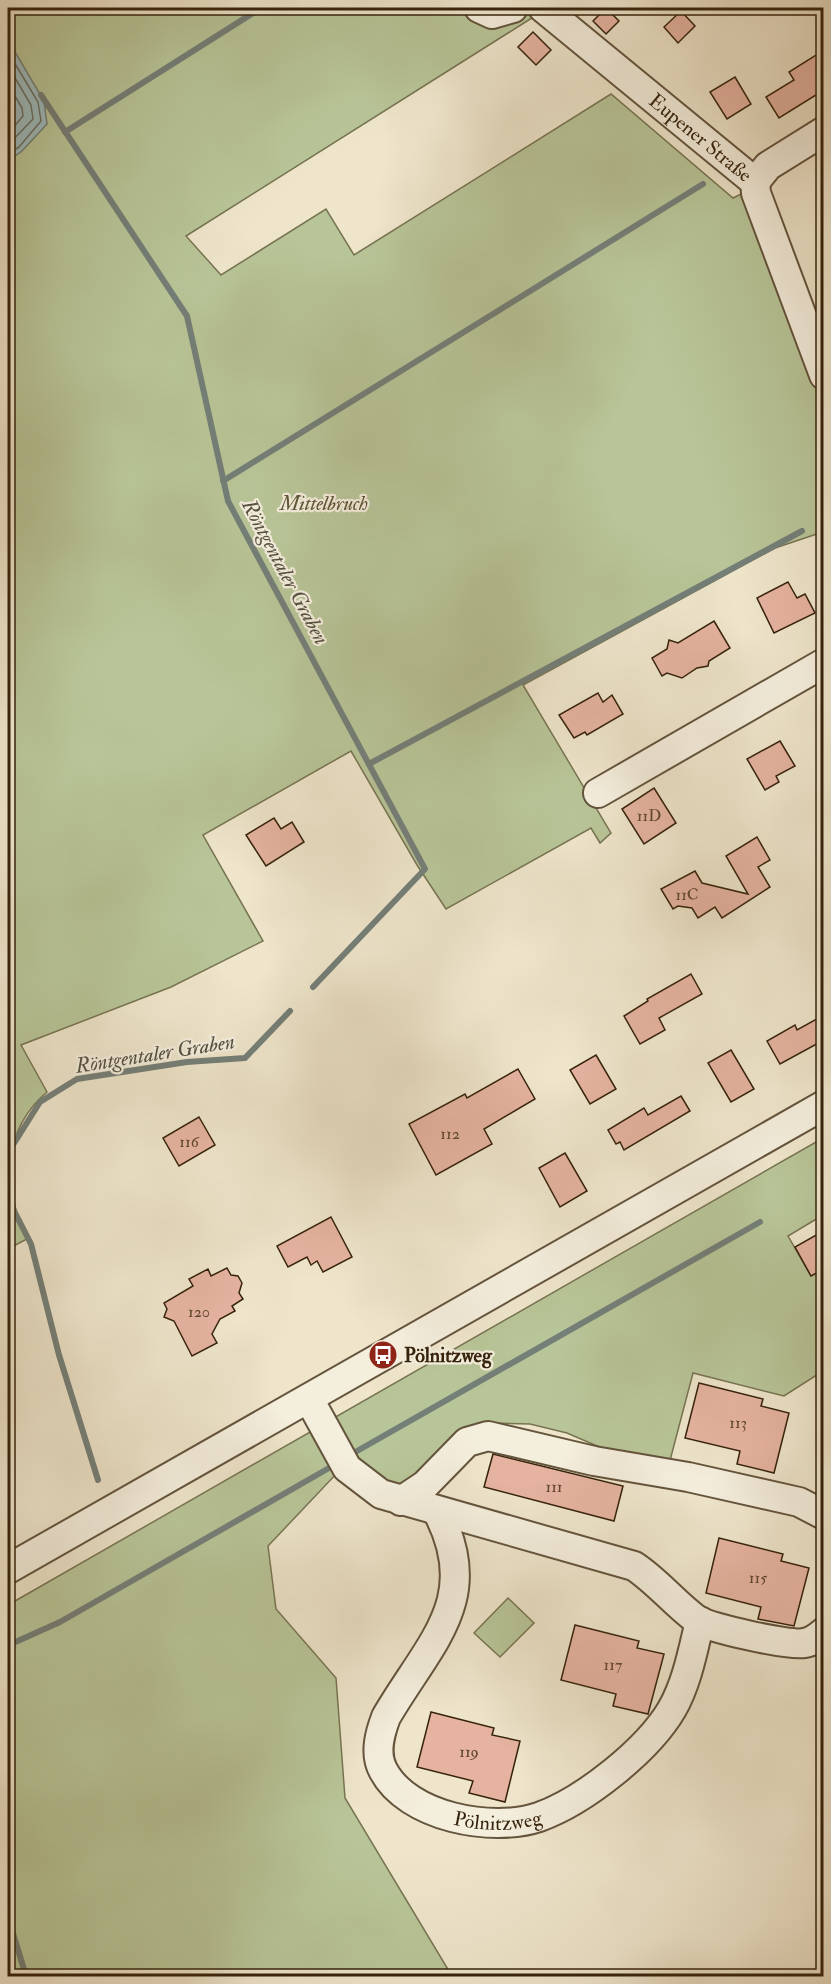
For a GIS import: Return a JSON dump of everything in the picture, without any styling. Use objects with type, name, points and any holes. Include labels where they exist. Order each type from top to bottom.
[{"type":"street","points":[[479,8],[492,14],[513,8]]},
{"type":"street","name":"Eupener Straße","points":[[543,8],[755,182],[756,193],[824,375]]},
{"type":"street","points":[[755,182],[768,166],[824,131]]},
{"type":"street","points":[[598,793],[824,663]]},
{"type":"street","points":[[8,1569],[824,1105]]},
{"type":"street","points":[[309,1399],[347,1468],[381,1494],[634,1566],[699,1622],[786,1644],[806,1643],[818,1638],[824,1632]]},
{"type":"street","points":[[401,1501],[424,1485],[467,1442],[488,1436],[594,1461],[799,1502],[824,1515]]},
{"type":"street","name":"Pölnitzweg","points":[[437,1511],[447,1530],[456,1566],[454,1596],[450,1612],[439,1633],[386,1716],[378,1753],[382,1769],[398,1790],[436,1812],[463,1820],[512,1821],[537,1818],[586,1792],[647,1740],[672,1709],[681,1690],[699,1622]]},
{"type":"green space","name":"Mittelbruch","points":[[8,8],[527,8],[535,16],[186,236],[221,275],[326,209],[354,255],[611,94],[733,198],[743,193],[823,387],[823,532],[775,548],[523,685],[611,833],[600,843],[591,828],[446,909],[417,865],[351,751],[203,835],[263,941],[171,987],[21,1045],[47,1092],[32,1107],[21,1124],[14,1142],[11,1180],[19,1220],[27,1239],[8,1249]]},
{"type":"green space","points":[[823,1138],[823,1215],[788,1236],[811,1276],[823,1269],[823,1371],[784,1396],[693,1373],[668,1468],[625,1458],[567,1433],[530,1424],[493,1423],[417,1483],[392,1485],[356,1459],[332,1419]]},
{"type":"green space","points":[[317,1428],[340,1470],[268,1546],[276,1609],[336,1678],[345,1798],[452,1976],[8,1976],[8,1605]]},
{"type":"green space","points":[[508,1598],[534,1623],[500,1657],[474,1633]]},
{"type":"water","points":[[8,40],[44,101],[47,124],[22,151],[8,161]]},
{"type":"building","points":[[606,8],[619,21],[606,34],[593,21]]},
{"type":"building","points":[[681,11],[695,26],[678,43],[664,27]]},
{"type":"building","points":[[533,32],[551,50],[536,65],[518,47]]},
{"type":"building","points":[[824,50],[824,90],[779,118],[766,97],[794,80],[789,72]]},
{"type":"building","points":[[735,77],[751,104],[727,119],[710,92]]},
{"type":"building","points":[[788,582],[797,598],[805,594],[815,613],[774,633],[757,598]]},
{"type":"building","points":[[714,621],[730,648],[709,661],[708,666],[697,668],[682,678],[667,673],[662,676],[652,658],[667,649],[669,640],[678,643]]},
{"type":"building","points":[[598,693],[603,702],[612,695],[623,714],[587,735],[585,732],[574,738],[559,715]]},
{"type":"building","points":[[780,741],[795,766],[776,776],[779,782],[765,790],[747,759]]},
{"type":"building","points":[[654,788],[676,823],[644,844],[622,809]]},
{"type":"building","points":[[274,818],[281,829],[292,822],[304,842],[266,866],[246,835]]},
{"type":"building","points":[[757,837],[770,860],[758,867],[770,887],[722,918],[715,907],[698,918],[692,908],[678,906],[673,909],[661,889],[695,871],[702,883],[748,894],[726,856]]},
{"type":"building","points":[[691,974],[702,994],[659,1018],[665,1030],[640,1044],[624,1016],[648,1001],[647,999]]},
{"type":"building","points":[[824,1015],[824,1040],[780,1064],[767,1041],[795,1025],[797,1030]]},
{"type":"building","points":[[731,1050],[754,1089],[731,1102],[708,1063]]},
{"type":"building","points":[[596,1055],[616,1089],[590,1104],[570,1070]]},
{"type":"building","points":[[518,1069],[535,1099],[484,1129],[492,1144],[436,1175],[409,1124],[465,1094],[467,1098]]},
{"type":"building","points":[[681,1096],[690,1111],[624,1150],[620,1142],[616,1144],[608,1130],[644,1108],[648,1115]]},
{"type":"building","points":[[199,1117],[215,1145],[179,1166],[163,1138]]},
{"type":"building","points":[[565,1153],[587,1191],[560,1207],[539,1168]]},
{"type":"building","points":[[331,1217],[352,1257],[323,1272],[317,1261],[311,1265],[307,1257],[288,1267],[277,1246]]},
{"type":"building","points":[[818,1234],[824,1245],[824,1269],[811,1276],[795,1247]]},
{"type":"building","points":[[227,1268],[231,1275],[238,1276],[242,1283],[239,1293],[243,1299],[232,1306],[235,1311],[220,1319],[212,1334],[217,1343],[192,1356],[174,1321],[164,1317],[167,1309],[164,1303],[193,1286],[189,1279],[208,1269],[211,1276]]},
{"type":"building","points":[[699,1383],[763,1399],[761,1406],[789,1413],[774,1473],[737,1464],[740,1451],[685,1438]]},
{"type":"building","points":[[493,1454],[623,1486],[614,1521],[484,1487]]},
{"type":"building","points":[[719,1538],[783,1554],[781,1561],[809,1568],[794,1626],[758,1619],[761,1607],[706,1593]]},
{"type":"building","points":[[575,1625],[639,1641],[637,1648],[664,1654],[648,1714],[613,1706],[616,1694],[561,1680]]},
{"type":"building","points":[[431,1712],[494,1728],[492,1735],[520,1741],[505,1802],[469,1793],[473,1781],[417,1767]]},
{"type":"waterway","points":[[65,132],[261,8]]},
{"type":"waterway","name":"Röntgentaler Graben","points":[[41,95],[187,316],[228,501],[425,869],[313,987]]},
{"type":"waterway","points":[[223,481],[703,184]]},
{"type":"waterway","points":[[369,764],[802,531]]},
{"type":"waterway","name":"Röntgentaler Graben","points":[[8,1196],[11,1148],[40,1102],[77,1079],[187,1062],[245,1058],[290,1011]]},
{"type":"waterway","name":"Röntgentaler Graben","points":[[8,1199],[31,1244],[59,1355],[98,1480]]},
{"type":"waterway","points":[[350,1455],[760,1222]]},
{"type":"waterway","points":[[11,1644],[60,1622],[336,1464]]},
{"type":"waterway","points":[[8,1917],[26,1976]]},
{"type":"place","name":"Pölnitzweg","points":[[383,1355]]}]
